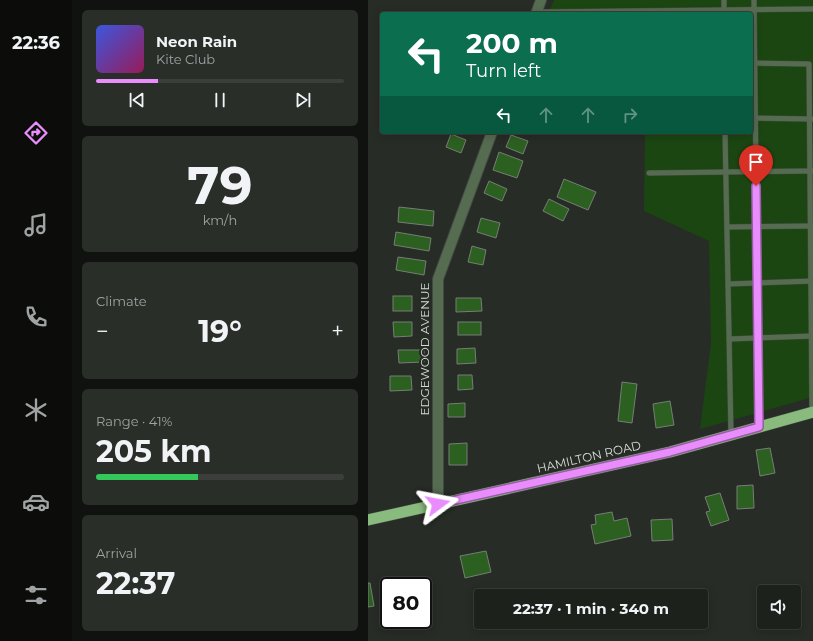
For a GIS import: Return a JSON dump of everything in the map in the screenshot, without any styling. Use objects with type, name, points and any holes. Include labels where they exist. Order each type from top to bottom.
[{"type":"highway","name":"HAMILTON ROAD","points":[[368,520],[670,452],[813,412]]},
{"type":"street","points":[[536,12],[541,0]]},
{"type":"street","name":"EDGEWOOD AVENUE","points":[[438,504],[438,279],[491,134]]},
{"type":"lane","points":[[724,0],[724,12],[754,9],[813,9]]},
{"type":"lane","points":[[754,0],[753,118],[756,172],[759,427]]},
{"type":"lane","points":[[753,63],[811,64],[813,412]]},
{"type":"lane","points":[[753,118],[811,119]]},
{"type":"lane","points":[[724,134],[731,435]]},
{"type":"lane","points":[[649,173],[812,172]]},
{"type":"lane","points":[[727,227],[812,226]]},
{"type":"lane","points":[[728,284],[812,281]]},
{"type":"lane","points":[[729,339],[812,336]]},
{"type":"green space","points":[[554,0],[813,0],[813,397],[700,429],[711,343],[709,241],[644,211],[645,134],[753,134],[753,12],[549,12]]},
{"type":"building","points":[[451,134],[466,140],[461,153],[446,147]]},
{"type":"building","points":[[511,135],[528,141],[523,154],[506,147]]},
{"type":"building","points":[[499,152],[523,161],[517,178],[493,170]]},
{"type":"building","points":[[564,179],[596,192],[588,210],[557,197]]},
{"type":"building","points":[[489,181],[507,189],[502,201],[484,193]]},
{"type":"building","points":[[549,199],[569,209],[563,221],[543,211]]},
{"type":"building","points":[[399,207],[434,211],[433,226],[398,222]]},
{"type":"building","points":[[481,218],[500,223],[496,238],[477,232]]},
{"type":"building","points":[[396,232],[431,238],[429,251],[394,245]]},
{"type":"building","points":[[472,246],[486,250],[483,265],[468,262]]},
{"type":"building","points":[[398,257],[426,261],[424,275],[396,270]]},
{"type":"building","points":[[393,296],[412,296],[412,311],[393,311]]},
{"type":"building","points":[[456,298],[481,298],[482,311],[456,312]]},
{"type":"building","points":[[393,322],[412,322],[412,336],[394,337]]},
{"type":"building","points":[[458,322],[481,322],[481,335],[458,335]]},
{"type":"building","points":[[475,348],[476,363],[457,364],[457,349]]},
{"type":"building","points":[[398,350],[424,350],[424,362],[399,363]]},
{"type":"building","points":[[458,375],[472,375],[473,389],[458,390]]},
{"type":"building","points":[[390,376],[411,376],[412,390],[390,391]]},
{"type":"building","points":[[622,382],[637,384],[632,423],[618,421]]},
{"type":"building","points":[[670,401],[674,425],[656,428],[653,404]]},
{"type":"building","points":[[465,403],[465,417],[448,417],[448,404]]},
{"type":"building","points":[[467,443],[467,465],[449,465],[449,444]]},
{"type":"building","points":[[770,448],[775,473],[760,476],[756,450]]},
{"type":"building","points":[[753,485],[754,508],[737,509],[737,486]]},
{"type":"building","points":[[720,493],[729,520],[711,526],[706,512],[710,511],[705,497]]},
{"type":"building","points":[[612,512],[614,521],[627,518],[631,536],[595,544],[591,525],[596,524],[595,515]]},
{"type":"building","points":[[672,519],[673,540],[652,541],[651,520]]},
{"type":"building","points":[[486,551],[491,572],[465,578],[460,556]]},
{"type":"building","points":[[368,583],[370,583],[374,606],[368,607]]},
{"type":"route","points":[[438,504],[670,452],[759,427],[756,186]]}]
